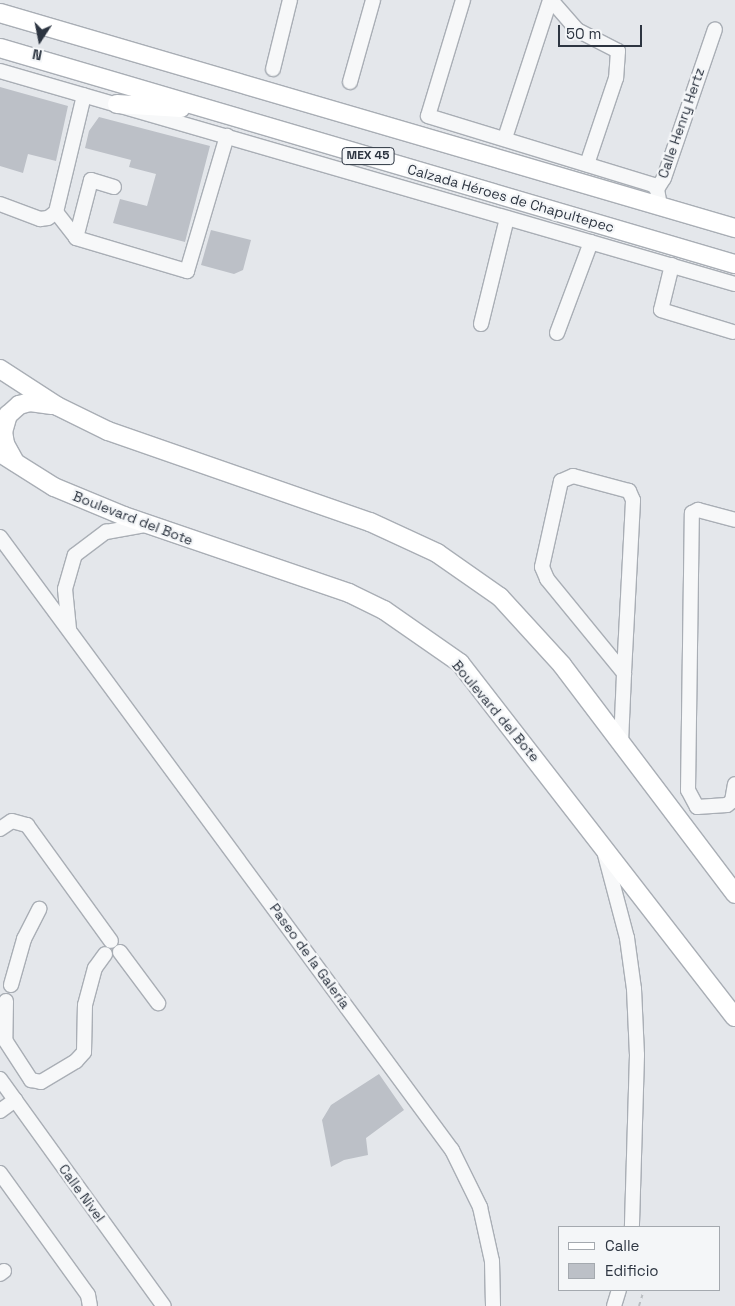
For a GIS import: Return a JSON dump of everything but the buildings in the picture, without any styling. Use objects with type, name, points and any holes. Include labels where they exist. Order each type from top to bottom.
[{"type":"main road","name":"MEX 45","points":[[0,13],[659,198],[735,228]]},
{"type":"main road","name":"Calzada Héroes de Chapultepec","points":[[0,48],[735,264]]},
{"type":"main road","points":[[117,104],[210,109]]},
{"type":"main road","points":[[0,369],[57,406],[108,431],[370,522],[437,553],[500,597],[562,665],[735,894]]},
{"type":"main road","points":[[16,463],[5,444],[3,432],[8,415],[19,405],[30,402],[57,406]]},
{"type":"main road","name":"Boulevard del Bote","points":[[0,453],[54,487],[148,524],[349,593],[384,610],[460,663],[735,1017]]},
{"type":"street","points":[[272,69],[290,0]]},
{"type":"street","points":[[350,82],[373,0]]},
{"type":"street","points":[[464,0],[428,116],[587,164],[659,198]]},
{"type":"street","points":[[505,138],[550,0]]},
{"type":"street","points":[[550,0],[576,30],[618,51],[616,78],[587,164]]},
{"type":"street","name":"Calle Henry Hertz","points":[[659,198],[664,178],[715,29]]},
{"type":"street","points":[[0,71],[735,284]]},
{"type":"street","points":[[0,204],[40,219],[48,218],[56,212],[84,95]]},
{"type":"street","points":[[56,212],[76,238],[187,272],[227,136]]},
{"type":"street","points":[[76,238],[91,180],[114,187]]},
{"type":"street","points":[[481,324],[507,218]]},
{"type":"street","points":[[557,333],[591,242]]},
{"type":"street","points":[[672,266],[661,310],[733,332]]},
{"type":"street","points":[[621,743],[634,500],[629,492],[572,476],[561,481],[542,567],[547,579],[624,673]]},
{"type":"street","points":[[697,807],[688,790],[692,513],[698,510],[735,520]]},
{"type":"street","points":[[69,632],[65,590],[75,555],[106,532],[148,524]]},
{"type":"street","name":"Paseo de la Galería","points":[[0,537],[452,1150],[480,1207],[492,1261],[493,1306]]},
{"type":"street","points":[[682,824],[697,807],[727,805],[732,801],[735,784]]},
{"type":"street","points":[[0,829],[12,821],[27,825],[111,941],[119,944],[120,952],[158,1003]]},
{"type":"street","points":[[604,848],[627,938],[634,989],[637,1055],[632,1226]]},
{"type":"street","points":[[39,910],[24,939],[6,984],[14,992],[3,1001],[2,1036],[8,1047],[36,1082],[81,1057],[87,997],[95,968],[105,954],[104,946],[111,941]]},
{"type":"street","points":[[105,954],[113,958],[120,952]]},
{"type":"street","name":"Calle Nivel","points":[[0,1079],[164,1306]]},
{"type":"street","points":[[0,1111],[14,1100]]},
{"type":"street","points":[[0,1173],[88,1295],[90,1306]]},
{"type":"street","points":[[614,1306],[619,1291]]},
{"type":"path","points":[[639,1306],[644,1291]]}]
